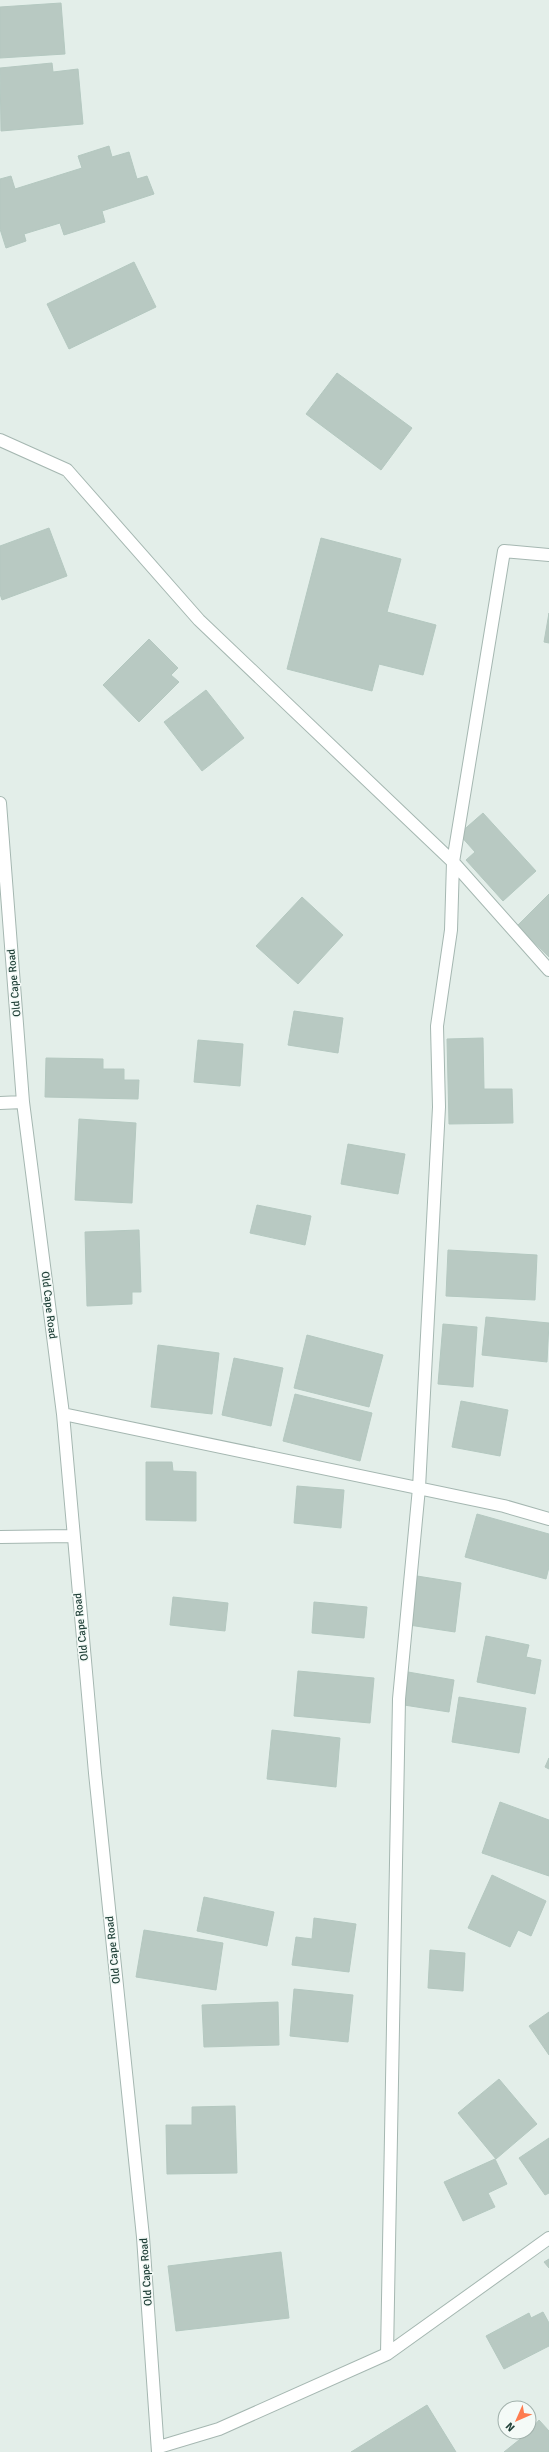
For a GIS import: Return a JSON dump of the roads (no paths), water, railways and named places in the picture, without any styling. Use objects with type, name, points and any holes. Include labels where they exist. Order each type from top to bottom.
[{"type":"street","points":[[0,440],[67,470],[199,620],[453,862],[549,970]]},
{"type":"street","points":[[387,2354],[399,1699],[419,1488],[439,1107],[437,1026],[450,930],[453,862],[504,551],[549,555]]},
{"type":"street","name":"Old Cape Road","points":[[0,803],[24,1102],[63,1414],[72,1536],[143,2237],[158,2449]]},
{"type":"street","points":[[0,1103],[24,1102]]},
{"type":"street","points":[[63,1414],[504,1506],[549,1519]]},
{"type":"street","points":[[0,1537],[72,1536]]},
{"type":"street","points":[[158,2449],[219,2429],[387,2354],[549,2238]]}]
